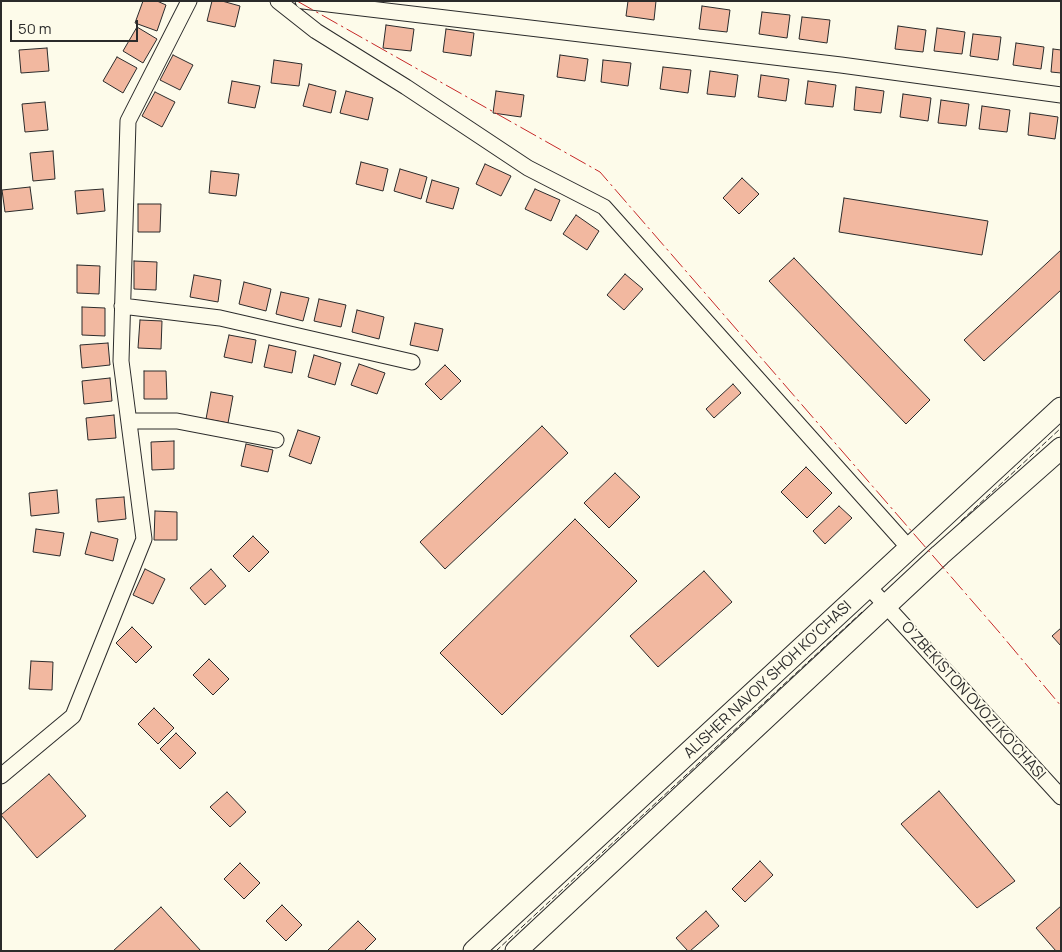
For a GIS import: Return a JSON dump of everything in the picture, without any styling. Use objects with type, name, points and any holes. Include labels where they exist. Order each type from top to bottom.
[{"type":"main road","name":"ALISHER NAVOIY SHOH KO'CHASI","points":[[474,951],[1061,408]]},
{"type":"main road","name":"ALISHER NAVOIY SHOH KO'CHASI","points":[[516,951],[940,555],[1061,448]]},
{"type":"street","points":[[1,776],[73,716],[144,540],[121,360],[128,121],[189,1]]},
{"type":"street","points":[[278,1],[316,31],[406,87],[528,168],[604,207],[909,548]]},
{"type":"street","points":[[303,1],[841,65],[1061,95]]},
{"type":"street","points":[[122,306],[220,318],[412,362]]},
{"type":"street","points":[[129,421],[177,421],[276,440]]},
{"type":"street","name":"O'ZBEKISTON OVOZI KO'CHASI","points":[[868,586],[1061,797]]},
{"type":"building","points":[[143,1],[157,1],[166,5],[157,31],[135,23]]},
{"type":"building","points":[[212,1],[222,1],[240,6],[235,27],[207,21]]},
{"type":"building","points":[[628,1],[656,1],[654,20],[626,16]]},
{"type":"building","points":[[702,6],[730,10],[727,32],[699,29]]},
{"type":"building","points":[[762,12],[790,15],[787,38],[759,34]]},
{"type":"building","points":[[802,17],[830,20],[827,43],[799,39]]},
{"type":"building","points":[[386,25],[414,29],[411,51],[383,48]]},
{"type":"building","points":[[898,26],[926,30],[923,52],[895,49]]},
{"type":"building","points":[[137,27],[157,39],[143,63],[123,51]]},
{"type":"building","points":[[937,28],[965,32],[962,54],[934,51]]},
{"type":"building","points":[[446,29],[474,33],[471,56],[443,52]]},
{"type":"building","points":[[973,34],[1001,37],[998,60],[970,56]]},
{"type":"building","points":[[1016,43],[1044,47],[1041,69],[1013,65]]},
{"type":"building","points":[[47,48],[49,71],[21,73],[19,50]]},
{"type":"building","points":[[1053,49],[1061,50],[1061,73],[1051,72]]},
{"type":"building","points":[[173,55],[193,65],[180,90],[160,80]]},
{"type":"building","points":[[560,55],[588,59],[585,81],[557,77]]},
{"type":"building","points":[[117,57],[137,68],[123,93],[103,81]]},
{"type":"building","points":[[274,60],[302,64],[299,86],[271,83]]},
{"type":"building","points":[[603,60],[631,63],[628,86],[601,82]]},
{"type":"building","points":[[663,67],[691,70],[688,93],[660,89]]},
{"type":"building","points":[[710,71],[738,75],[735,97],[707,94]]},
{"type":"building","points":[[761,75],[789,79],[786,101],[758,97]]},
{"type":"building","points":[[232,81],[260,86],[255,108],[228,103]]},
{"type":"building","points":[[808,81],[836,85],[833,107],[805,104]]},
{"type":"building","points":[[309,84],[336,91],[331,113],[303,106]]},
{"type":"building","points":[[856,87],[884,91],[881,113],[854,110]]},
{"type":"building","points":[[346,91],[373,98],[368,120],[340,113]]},
{"type":"building","points":[[496,91],[524,95],[521,117],[493,113]]},
{"type":"building","points":[[155,92],[175,102],[162,127],[142,116]]},
{"type":"building","points":[[903,94],[931,98],[928,121],[900,117]]},
{"type":"building","points":[[941,100],[969,104],[966,126],[938,123]]},
{"type":"building","points":[[45,102],[48,130],[25,132],[22,104]]},
{"type":"building","points":[[982,106],[1010,110],[1007,132],[979,129]]},
{"type":"building","points":[[1030,113],[1058,117],[1055,139],[1028,135]]},
{"type":"building","points":[[53,151],[55,179],[33,181],[30,153]]},
{"type":"building","points":[[361,162],[388,169],[383,191],[356,184]]},
{"type":"building","points":[[485,164],[511,176],[501,196],[476,184]]},
{"type":"building","points":[[400,169],[427,177],[421,199],[394,191]]},
{"type":"building","points":[[211,171],[239,174],[236,196],[209,193]]},
{"type":"building","points":[[742,178],[759,194],[739,214],[723,198]]},
{"type":"building","points":[[432,180],[459,188],[453,209],[426,202]]},
{"type":"building","points":[[30,187],[33,209],[5,212],[2,190]]},
{"type":"building","points":[[103,189],[105,211],[77,214],[75,191]]},
{"type":"building","points":[[535,189],[560,200],[551,221],[525,209]]},
{"type":"building","points":[[844,198],[988,221],[982,255],[839,232]]},
{"type":"building","points":[[138,204],[161,204],[160,232],[138,232]]},
{"type":"building","points":[[576,215],[599,231],[587,250],[563,234]]},
{"type":"building","points":[[1061,250],[1061,290],[984,361],[964,340]]},
{"type":"building","points":[[794,258],[930,400],[906,424],[769,281]]},
{"type":"building","points":[[134,261],[157,262],[156,290],[134,289]]},
{"type":"building","points":[[77,265],[100,266],[99,294],[77,293]]},
{"type":"building","points":[[625,274],[643,289],[624,310],[607,295]]},
{"type":"building","points":[[194,275],[221,280],[218,302],[190,297]]},
{"type":"building","points":[[244,282],[271,289],[266,311],[239,304]]},
{"type":"building","points":[[281,292],[309,298],[303,321],[276,314]]},
{"type":"building","points":[[319,299],[346,305],[341,327],[314,321]]},
{"type":"building","points":[[82,307],[105,308],[105,336],[82,335]]},
{"type":"building","points":[[357,310],[384,317],[379,339],[352,332]]},
{"type":"building","points":[[140,320],[162,321],[161,349],[138,348]]},
{"type":"building","points":[[415,323],[443,329],[438,351],[410,345]]},
{"type":"building","points":[[229,335],[256,340],[252,363],[224,357]]},
{"type":"building","points":[[108,343],[110,365],[82,368],[80,345]]},
{"type":"building","points":[[269,345],[296,351],[292,373],[264,367]]},
{"type":"building","points":[[314,355],[341,363],[335,385],[308,377]]},
{"type":"building","points":[[359,364],[385,373],[377,394],[351,385]]},
{"type":"building","points":[[445,365],[461,381],[441,400],[425,384]]},
{"type":"building","points":[[144,371],[166,371],[167,399],[144,399]]},
{"type":"building","points":[[110,378],[112,401],[84,404],[82,381]]},
{"type":"building","points":[[733,384],[741,393],[714,418],[706,409]]},
{"type":"building","points":[[211,392],[233,396],[228,423],[206,419]]},
{"type":"building","points":[[114,415],[116,438],[88,440],[86,418]]},
{"type":"building","points":[[542,426],[568,453],[445,569],[420,542]]},
{"type":"building","points":[[298,430],[320,437],[311,464],[289,456]]},
{"type":"building","points":[[174,441],[174,469],[152,470],[151,442]]},
{"type":"building","points":[[246,444],[273,450],[268,472],[241,466]]},
{"type":"building","points":[[806,467],[832,493],[807,518],[781,492]]},
{"type":"building","points":[[615,473],[640,497],[609,528],[584,503]]},
{"type":"building","points":[[57,490],[59,513],[31,516],[29,493]]},
{"type":"building","points":[[124,497],[126,519],[98,522],[96,499]]},
{"type":"building","points":[[839,506],[852,518],[825,544],[813,531]]},
{"type":"building","points":[[155,511],[177,512],[177,540],[154,540]]},
{"type":"building","points":[[575,519],[637,581],[502,715],[440,653]]},
{"type":"building","points":[[36,529],[64,533],[60,556],[33,552]]},
{"type":"building","points":[[91,532],[118,539],[113,561],[85,554]]},
{"type":"building","points":[[253,536],[269,552],[249,572],[233,556]]},
{"type":"building","points":[[145,569],[165,579],[153,604],[133,595]]},
{"type":"building","points":[[211,569],[226,586],[205,605],[190,588]]},
{"type":"building","points":[[704,571],[732,602],[658,667],[630,636]]},
{"type":"building","points":[[132,627],[152,647],[136,663],[116,643]]},
{"type":"building","points":[[1061,628],[1061,646],[1052,636]]},
{"type":"building","points":[[209,659],[229,679],[213,695],[193,675]]},
{"type":"building","points":[[31,661],[53,662],[52,690],[29,689]]},
{"type":"building","points":[[154,708],[174,728],[158,744],[138,724]]},
{"type":"building","points":[[176,733],[196,753],[180,769],[160,749]]},
{"type":"building","points":[[49,774],[86,816],[37,858],[1,815]]},
{"type":"building","points":[[939,791],[1015,881],[977,908],[901,824]]},
{"type":"building","points":[[227,792],[246,812],[230,827],[210,807]]},
{"type":"building","points":[[760,861],[773,875],[745,902],[732,889]]},
{"type":"building","points":[[240,863],[260,883],[244,899],[224,879]]},
{"type":"building","points":[[282,905],[302,925],[286,941],[266,921]]},
{"type":"building","points":[[1061,906],[1061,951],[1056,951],[1036,928]]},
{"type":"building","points":[[161,907],[201,951],[113,951]]},
{"type":"building","points":[[706,911],[719,926],[688,951],[676,938]]},
{"type":"building","points":[[358,921],[376,939],[364,951],[327,951]]},
{"type":"fence","points":[[961,521],[1061,428]]},
{"type":"fence","points":[[496,951],[862,612]]},
{"type":"power","points":[[297,1],[600,172],[1061,706]]}]
